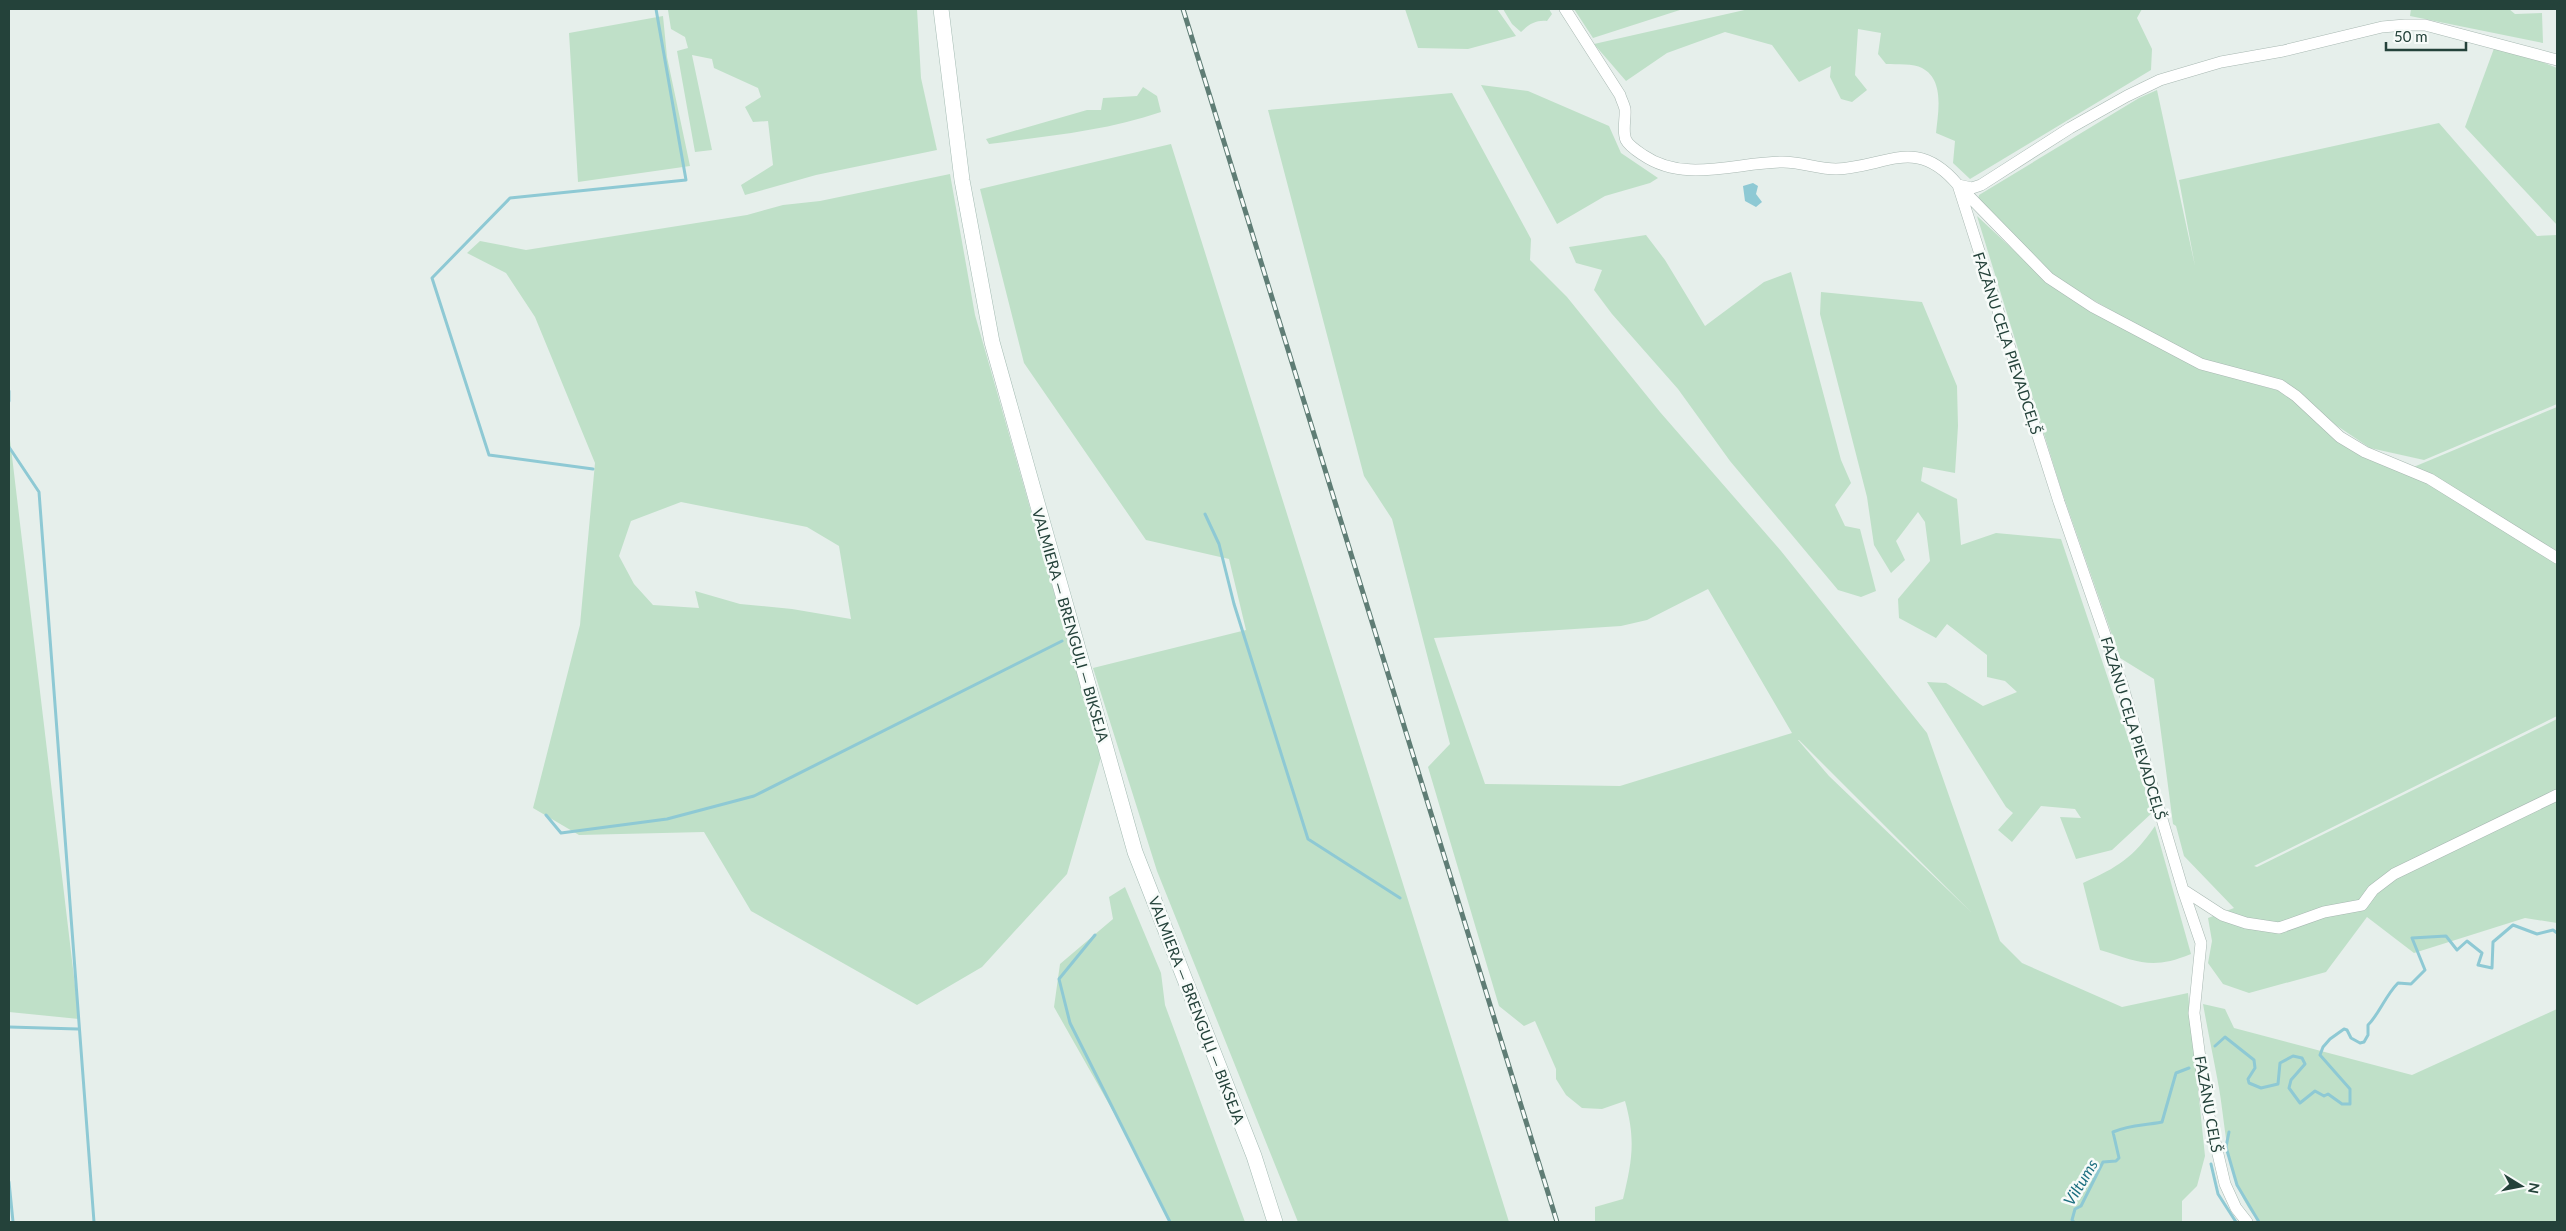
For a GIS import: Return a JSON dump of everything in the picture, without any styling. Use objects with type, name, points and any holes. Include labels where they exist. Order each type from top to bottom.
[{"type":"main road","name":"VALMIERA — BRENGUĻI — BIKSEJA","points":[[941,9],[962,180],[997,361],[1135,852],[1254,1156],[1276,1222]]},
{"type":"street","name":"FAZĀNU CEĻA PIEVADCEĻŠ","points":[[1565,9],[1620,95],[1624,109],[1626,140],[1633,148],[1655,163],[1686,169],[1711,170],[1784,162],[1833,169],[1859,167],[1902,156],[1933,163],[1947,172],[1958,185],[2059,502],[2122,684],[2201,943],[2197,980]]},
{"type":"street","points":[[1958,185],[1972,188],[1982,185],[2070,128],[2160,80],[2221,62],[2283,51],[2382,27],[2425,25],[2557,60]]},
{"type":"street","points":[[1958,185],[2048,278],[2093,307],[2201,364],[2280,386],[2296,396],[2340,437],[2365,452],[2430,479],[2557,558]]},
{"type":"street","points":[[2184,890],[2222,916],[2246,923],[2279,928],[2324,912],[2362,905],[2373,890],[2394,874],[2557,795]]},
{"type":"street","name":"FAZĀNU CEĻŠ","points":[[2197,980],[2194,1013],[2208,1112],[2225,1184],[2236,1208],[2247,1222]]},
{"type":"green space","points":[[917,9],[921,78],[937,150],[816,175],[745,195],[741,185],[773,165],[768,121],[753,122],[745,107],[761,97],[758,88],[714,68],[712,59],[692,55],[712,150],[695,152],[677,51],[688,48],[685,37],[671,29],[668,10]]},
{"type":"green space","points":[[1405,9],[1497,9],[1516,36],[1468,49],[1418,48]]},
{"type":"green space","points":[[1503,9],[1549,9],[1552,14],[1547,21],[1533,23],[1521,32],[1512,24]]},
{"type":"green space","points":[[1574,9],[1683,9],[1593,38]]},
{"type":"green space","points":[[1749,9],[2142,9],[2137,18],[2152,49],[2151,70],[1970,179],[1953,163],[1955,141],[1936,133],[1939,107],[1934,80],[1929,73],[1919,66],[1886,64],[1878,54],[1881,33],[1858,29],[1855,75],[1867,90],[1852,102],[1841,99],[1830,77],[1831,66],[1799,82],[1772,45],[1725,32],[1667,53],[1626,81],[1594,44]]},
{"type":"green space","points":[[2411,9],[2509,9],[2515,14],[2542,13],[2543,43],[2410,16]]},
{"type":"green space","points":[[663,16],[667,57],[690,166],[578,182],[569,33]]},
{"type":"green space","points":[[2496,43],[2557,68],[2557,225],[2465,127]]},
{"type":"green space","points":[[1481,85],[1528,91],[1609,126],[1621,153],[1658,178],[1650,183],[1605,196],[1557,224]]},
{"type":"green space","points":[[1143,87],[1157,96],[1161,112],[1119,124],[1076,132],[989,144],[986,139],[1087,110],[1101,110],[1103,98],[1137,96]]},
{"type":"green space","points":[[2157,90],[2195,266],[2179,180],[2439,123],[2537,236],[2557,235],[2557,404],[2424,460],[2370,448],[2324,417],[2303,397],[2215,367],[2213,361],[2213,363],[2192,356],[2049,275],[1977,203],[1979,195],[2139,98]]},
{"type":"green space","points":[[1452,93],[1531,239],[1530,260],[1567,297],[1660,412],[1781,551],[1927,733],[2000,941],[2022,963],[2122,1007],[2188,993],[2205,1156],[2197,1186],[2182,1201],[2182,1222],[1595,1222],[1595,1207],[1623,1199],[1629,1173],[1632,1139],[1625,1101],[1602,1109],[1582,1108],[1566,1095],[1556,1079],[1556,1069],[1535,1021],[1524,1026],[1499,1006],[1428,767],[1450,744],[1392,519],[1364,476],[1268,110]],"holes":[[[1708,589],[1792,733],[1620,786],[1485,784],[1434,638],[1621,626],[1647,620]],[[1799,740],[1971,912],[1829,776]]]},
{"type":"green space","points":[[1171,144],[1509,1222],[1298,1222],[1157,871],[1093,668],[1246,630],[1229,559],[1146,540],[1024,363],[980,189]]},
{"type":"green space","points":[[950,174],[975,315],[1101,757],[1067,874],[982,967],[917,1005],[751,911],[704,832],[579,835],[533,808],[580,625],[595,463],[535,317],[506,273],[467,253],[480,241],[526,250],[747,215],[783,205],[820,201]],"holes":[[[681,502],[807,527],[839,546],[851,619],[792,609],[740,604],[695,591],[699,608],[653,605],[634,584],[619,556],[631,521]]]},
{"type":"green space","points":[[1977,216],[2047,281],[2204,370],[2280,391],[2304,407],[2343,445],[2404,471],[2557,407],[2557,716],[2254,866],[2257,867],[2557,719],[2557,923],[2525,918],[2414,953],[2367,917],[2326,972],[2249,993],[2223,984],[2208,963],[2212,941],[2208,918],[2234,908],[2184,856],[2176,826],[2173,824],[2154,679],[2120,658],[2061,489]]},
{"type":"green space","points":[[1646,235],[1665,260],[1705,326],[1764,282],[1791,272],[1841,460],[1851,483],[1835,505],[1845,526],[1860,529],[1876,591],[1861,597],[1838,590],[1730,461],[1678,389],[1612,314],[1594,290],[1602,270],[1576,263],[1569,247]]},
{"type":"green space","points":[[1821,292],[1922,302],[1957,386],[1958,426],[1955,473],[1923,467],[1921,481],[1957,499],[1961,545],[1996,533],[2061,539],[2153,812],[2112,850],[2076,859],[2060,817],[2081,818],[2075,809],[2041,806],[2012,842],[1998,830],[2013,813],[2006,807],[1927,682],[1946,683],[1983,706],[2017,692],[2005,681],[1987,677],[1987,655],[1947,624],[1936,638],[1899,618],[1898,599],[1930,561],[1925,522],[1918,512],[1896,541],[1905,560],[1891,573],[1874,545],[1867,497],[1820,314]]},
{"type":"green space","points":[[9,431],[79,1019],[9,1012]]},
{"type":"green space","points":[[2155,826],[2191,954],[2166,962],[2155,963],[2136,961],[2100,950],[2083,883],[2106,872],[2132,854]]},
{"type":"green space","points":[[1125,887],[1161,973],[1165,1005],[1245,1222],[1171,1222],[1139,1157],[1054,1007],[1060,964],[1113,919],[1109,897]]},
{"type":"green space","points":[[2203,1004],[2225,1009],[2234,1028],[2412,1075],[2557,1009],[2557,1222],[2259,1222],[2240,1192],[2234,1175],[2226,1141],[2219,1088]]},
{"type":"water","points":[[1753,183],[1758,186],[1756,194],[1762,202],[1756,207],[1745,201],[1743,186]]},
{"type":"waterway","points":[[593,469],[489,455],[432,278],[510,198],[686,180],[656,9]]},
{"type":"waterway","points":[[9,391],[9,401]]},
{"type":"waterway","points":[[9,447],[39,492],[94,1222]]},
{"type":"waterway","points":[[1205,514],[1219,544],[1234,604],[1308,839],[1400,898]]},
{"type":"waterway","points":[[546,815],[561,833],[667,819],[754,796],[1062,641]]},
{"type":"waterway","name":"Viltums","points":[[2215,1046],[2225,1037],[2254,1060],[2255,1068],[2248,1079],[2249,1083],[2261,1088],[2278,1084],[2280,1063],[2293,1056],[2302,1058],[2305,1064],[2291,1080],[2289,1088],[2300,1103],[2315,1091],[2324,1096],[2328,1094],[2342,1104],[2350,1104],[2350,1089],[2320,1055],[2323,1047],[2330,1039],[2344,1029],[2347,1030],[2351,1038],[2360,1043],[2364,1042],[2368,1035],[2368,1025],[2393,988],[2398,983],[2411,984],[2425,970],[2412,938],[2446,936],[2457,950],[2467,941],[2482,953],[2478,965],[2492,968],[2493,942],[2513,925],[2537,934],[2553,930],[2557,933]]},
{"type":"waterway","points":[[1095,935],[1059,979],[1070,1023],[1170,1222]]},
{"type":"waterway","points":[[9,1027],[78,1029]]},
{"type":"waterway","name":"Viltums","points":[[2074,1222],[2072,1220],[2075,1209],[2081,1206],[2103,1162],[2116,1161],[2119,1158],[2113,1132],[2132,1126],[2162,1122],[2176,1073],[2189,1068]]},
{"type":"waterway","points":[[2229,1132],[2226,1147],[2237,1185],[2259,1222]]},
{"type":"waterway","points":[[2211,1164],[2218,1194],[2236,1222]]},
{"type":"waterway","points":[[9,1182],[13,1222]]},
{"type":"railway","points":[[1183,9],[1557,1222]]}]
